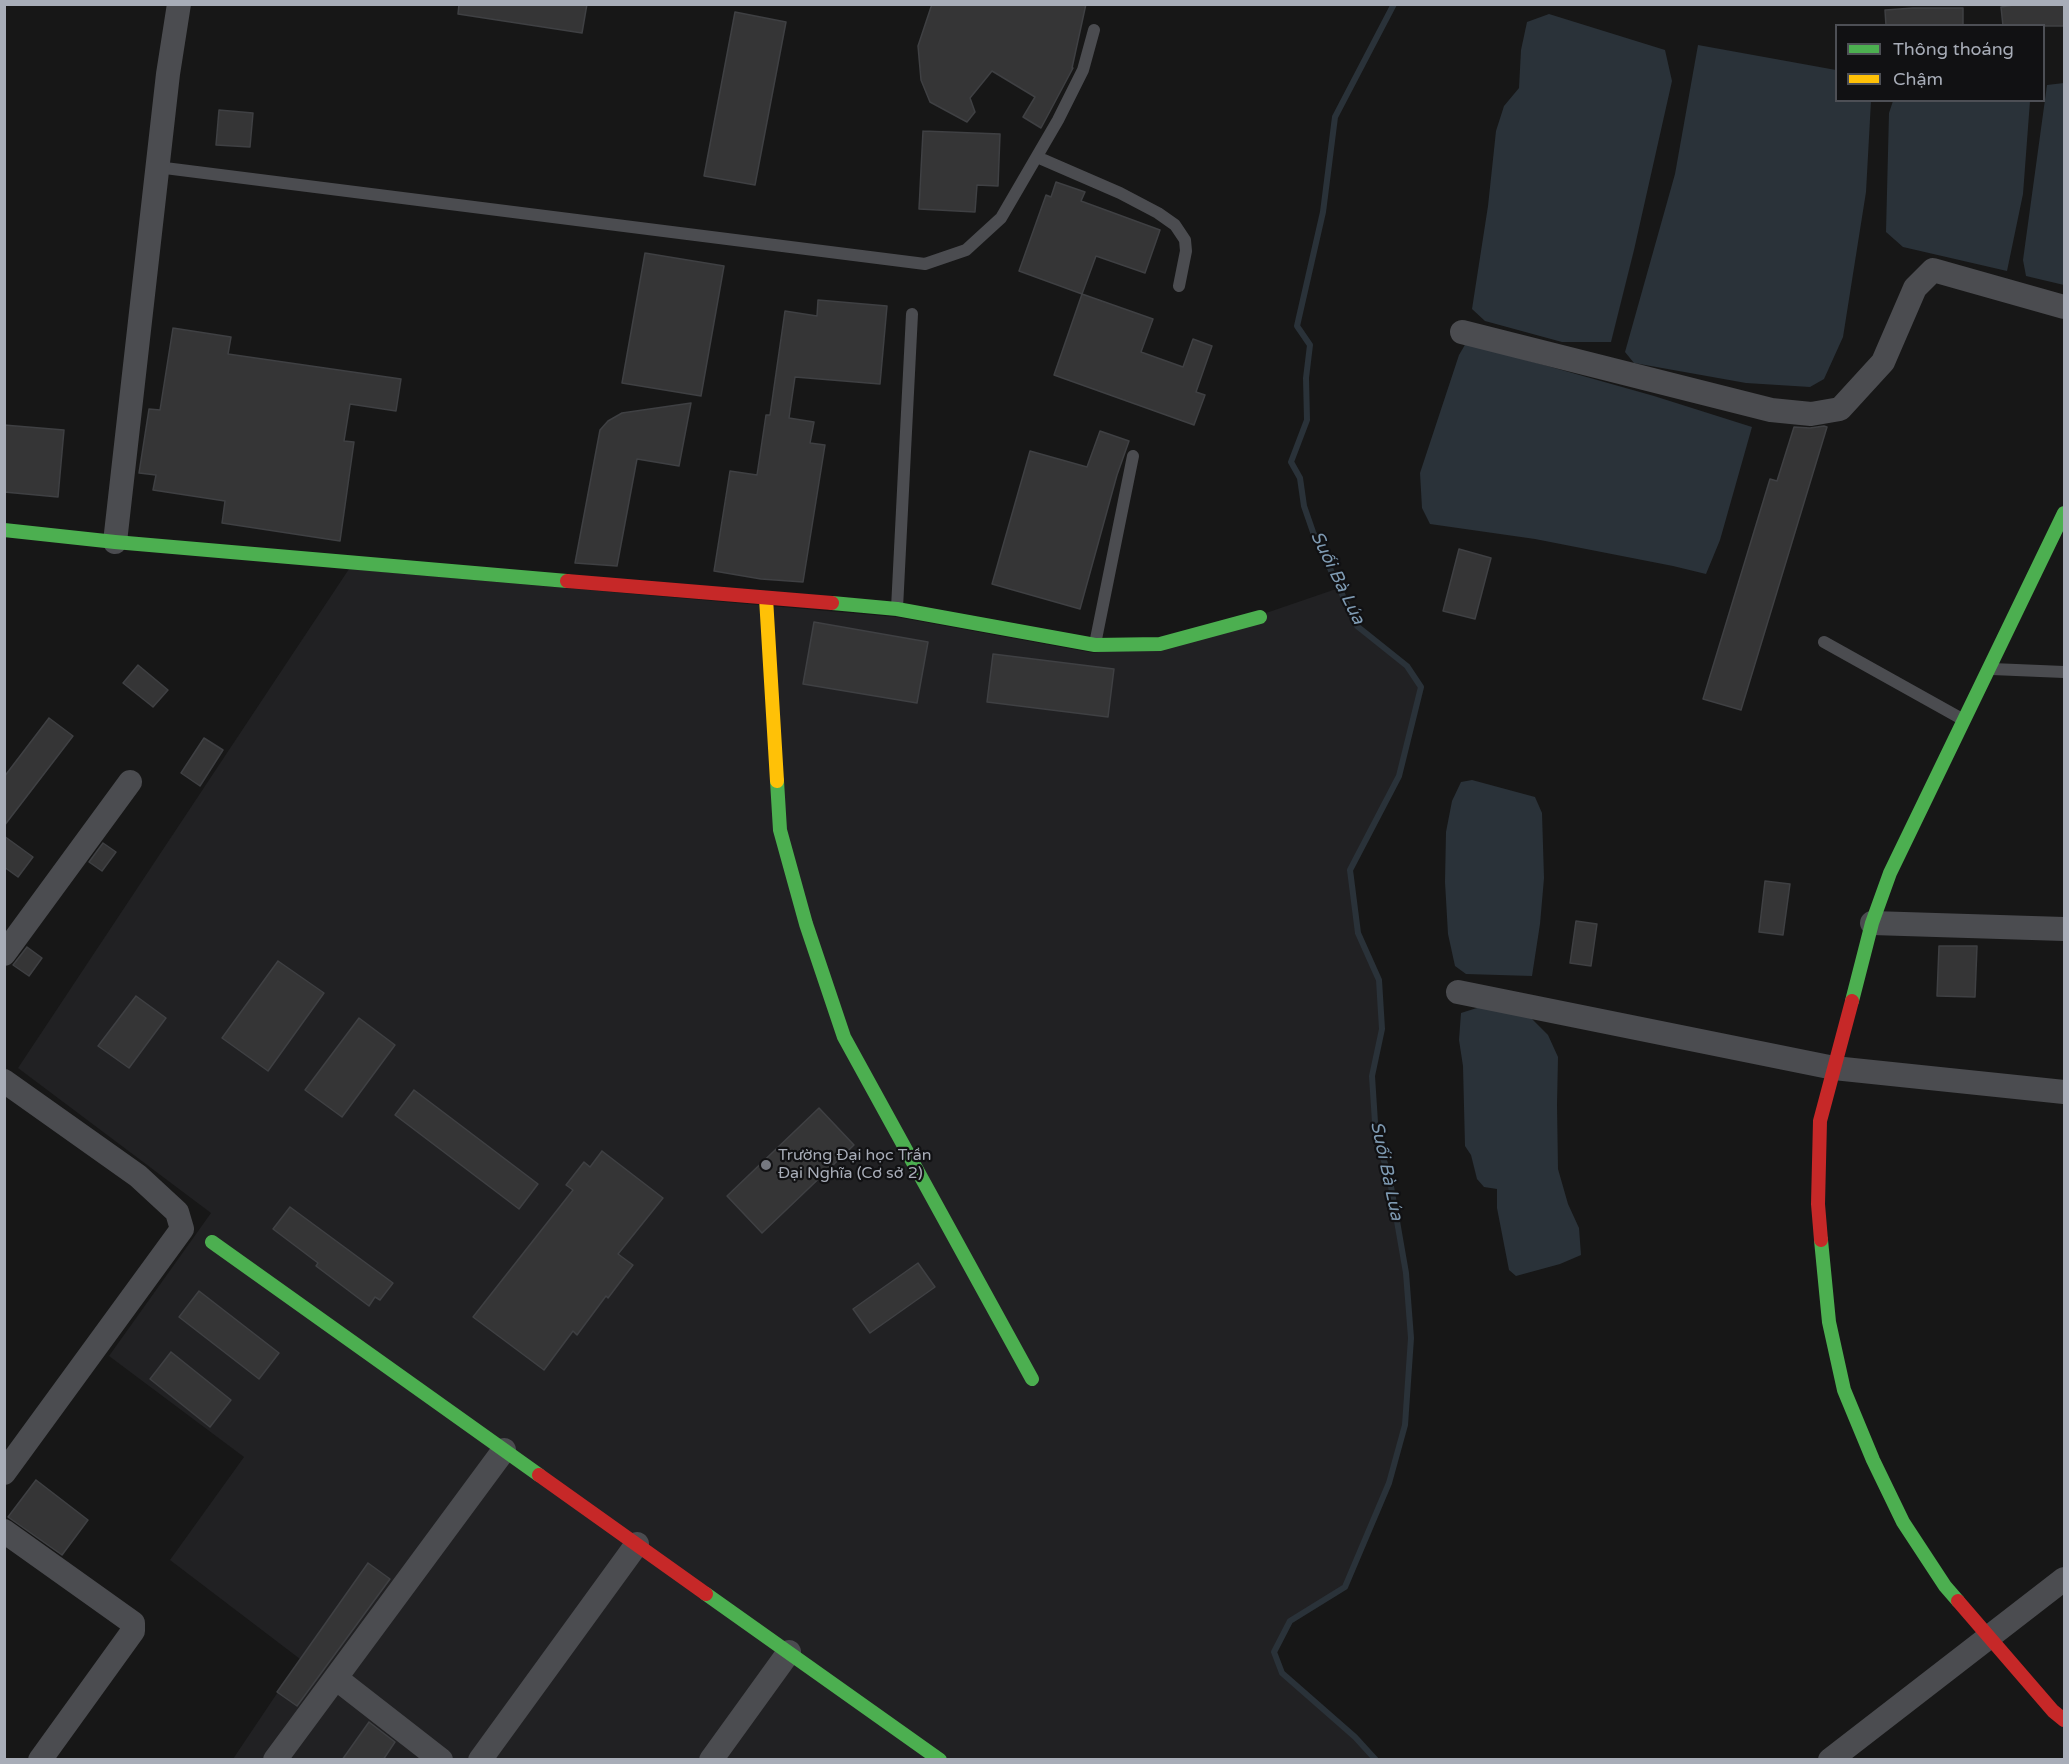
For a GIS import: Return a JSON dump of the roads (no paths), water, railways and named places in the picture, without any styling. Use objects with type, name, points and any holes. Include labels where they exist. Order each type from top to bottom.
[{"type":"street","points":[[114,542],[168,74],[179,4]]},
{"type":"street","points":[[1462,332],[1771,410],[1811,414],[1840,409],[1883,362],[1915,288],[1933,270],[2064,307]]},
{"type":"street","points":[[2064,513],[1890,873],[1872,923],[1820,1121],[1818,1204],[1829,1322],[1844,1390],[1873,1460],[1903,1522],[1945,1586],[1988,1638],[2053,1711],[2064,1720]]},
{"type":"street","points":[[4,530],[114,542],[897,609],[1095,645],[1160,644],[1260,617]]},
{"type":"street","points":[[766,598],[780,830],[806,924],[844,1037],[1032,1379]]},
{"type":"street","points":[[4,954],[130,783]]},
{"type":"street","points":[[1872,923],[2064,929]]},
{"type":"street","points":[[1458,992],[1834,1068],[2064,1092]]},
{"type":"street","points":[[4,1081],[138,1176],[177,1212],[182,1229],[4,1473]]},
{"type":"street","points":[[212,1242],[940,1760]]},
{"type":"street","points":[[275,1760],[504,1450]]},
{"type":"street","points":[[4,1531],[133,1623],[133,1631],[40,1760]]},
{"type":"street","points":[[480,1760],[637,1544]]},
{"type":"street","points":[[1830,1760],[2064,1580]]},
{"type":"street","points":[[711,1760],[789,1652]]},
{"type":"street","points":[[337,1679],[441,1760]]},
{"type":"lane","points":[[157,167],[925,264],[966,250],[1000,218],[1037,157],[1083,70],[1094,30]]},
{"type":"lane","points":[[1037,157],[1120,193],[1158,213],[1175,225],[1185,240],[1186,251],[1179,286]]},
{"type":"lane","points":[[897,609],[912,314]]},
{"type":"lane","points":[[1095,645],[1133,456]]},
{"type":"lane","points":[[1824,642],[1963,720]]},
{"type":"lane","points":[[1988,668],[2064,672]]},
{"type":"waterway","name":"Suối Bà Lúa","points":[[1376,1760],[1355,1737],[1282,1673],[1274,1652],[1290,1621],[1345,1587],[1389,1483],[1405,1425],[1411,1338],[1406,1273],[1389,1175],[1376,1138],[1372,1076],[1382,1029],[1379,980],[1358,933],[1350,870],[1399,776],[1421,687],[1407,666],[1357,626],[1313,532],[1304,506],[1300,478],[1291,462],[1307,420],[1306,378],[1310,345],[1297,326],[1323,212],[1335,117],[1394,4]]},
{"type":"place","name":"Trường Đại học Trần Đại Nghĩa (Cơ sở 2)","points":[[766,1165]]}]
